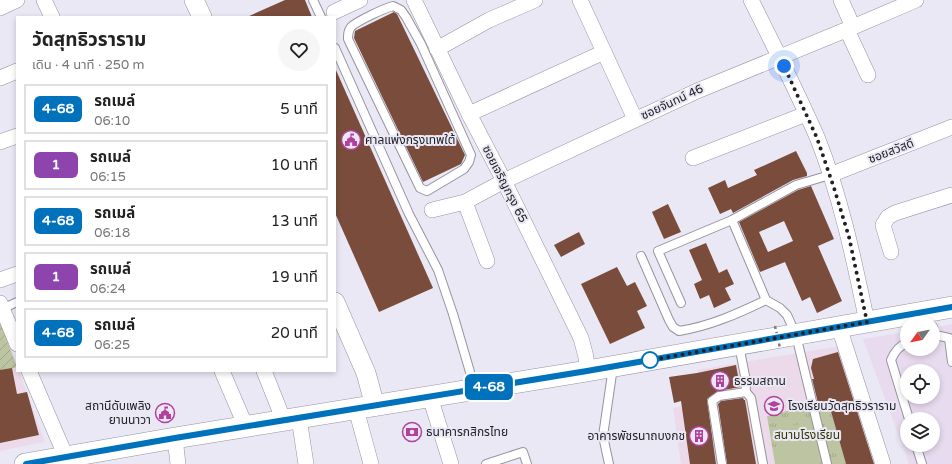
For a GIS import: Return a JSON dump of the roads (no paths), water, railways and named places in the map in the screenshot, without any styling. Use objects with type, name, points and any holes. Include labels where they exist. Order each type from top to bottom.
[{"type":"main road","points":[[940,318],[952,307]]},
{"type":"main road","points":[[26,464],[60,460],[175,438],[614,367],[867,322],[900,324]]},
{"type":"street","points":[[0,8],[17,0]]},
{"type":"street","points":[[44,0],[52,16]]},
{"type":"street","points":[[194,0],[202,16]]},
{"type":"street","points":[[327,15],[360,0]]},
{"type":"street","name":"ซอยเจริญกรุง 65","points":[[414,0],[430,44],[504,181],[581,338],[586,357],[587,371]]},
{"type":"street","points":[[430,44],[535,0]]},
{"type":"street","points":[[580,0],[635,119]]},
{"type":"street","points":[[751,0],[817,138],[849,237],[867,322]]},
{"type":"street","points":[[841,0],[868,74]]},
{"type":"street","name":"ซอยจันทน์ 46","points":[[432,210],[465,202],[504,181],[696,90],[916,0]]},
{"type":"street","points":[[469,114],[604,52]]},
{"type":"street","points":[[0,78],[16,71]]},
{"type":"street","points":[[693,158],[806,114]]},
{"type":"street","name":"ซอยสวัสดี","points":[[830,175],[952,127]]},
{"type":"street","points":[[0,142],[16,136]]},
{"type":"street","points":[[891,252],[883,225],[888,217],[895,213],[952,195]]},
{"type":"street","points":[[465,202],[487,261]]},
{"type":"street","points":[[0,280],[16,274]]},
{"type":"street","points":[[336,304],[366,373],[366,407],[371,464]]},
{"type":"street","points":[[1,306],[16,342]]},
{"type":"street","points":[[839,327],[883,464]]},
{"type":"street","points":[[29,372],[60,460]]},
{"type":"street","points":[[222,372],[246,427]]},
{"type":"street","points":[[265,372],[292,419],[306,464]]},
{"type":"street","points":[[430,397],[451,464]]},
{"type":"street","points":[[175,438],[178,464]]},
{"type":"lane","points":[[313,0],[327,15]]},
{"type":"lane","points":[[393,6],[401,10],[430,44],[471,155],[469,162],[464,169],[427,191],[420,188],[348,39],[348,33],[351,27],[355,24],[386,7],[393,6]]},
{"type":"lane","points":[[336,50],[409,214],[438,270],[476,390]]},
{"type":"lane","points":[[680,303],[658,251],[732,220],[796,185],[830,175]]},
{"type":"lane","points":[[732,220],[766,300],[780,308],[787,315],[796,335],[827,464]]},
{"type":"lane","points":[[641,256],[669,320],[673,327],[679,331],[715,323],[766,300]]},
{"type":"lane","points":[[1,306],[16,302]]},
{"type":"lane","points":[[940,331],[950,338],[952,362]]},
{"type":"lane","points":[[738,345],[745,376],[746,392],[751,398],[763,464]]},
{"type":"lane","points":[[900,347],[895,351],[891,360],[907,412]]},
{"type":"lane","points":[[609,464],[603,436],[614,367]]},
{"type":"lane","points":[[722,464],[712,401],[720,396],[746,392]]},
{"type":"lane","points":[[486,464],[523,452],[526,464]]},
{"type":"lane","points":[[918,452],[922,464]]},
{"type":"place","name":"ศาลแพ่งกรุงเทพใต้","points":[[351,140]]},
{"type":"place","name":"ธรรมสถาน","points":[[720,381]]},
{"type":"place","name":"โรงเรียนวัดสุทธิวราราม","points":[[774,406]]},
{"type":"place","name":"สถานีดับเพลิง ยานนาวา","points":[[165,413]]},
{"type":"place","name":"ธนาคารกสิกรไทย","points":[[412,432]]},
{"type":"place","name":"อาคารพัชรนาถบงกช","points":[[699,436]]},
{"type":"park label","name":"สนามโรงเรียน","points":[[807,435]]}]
